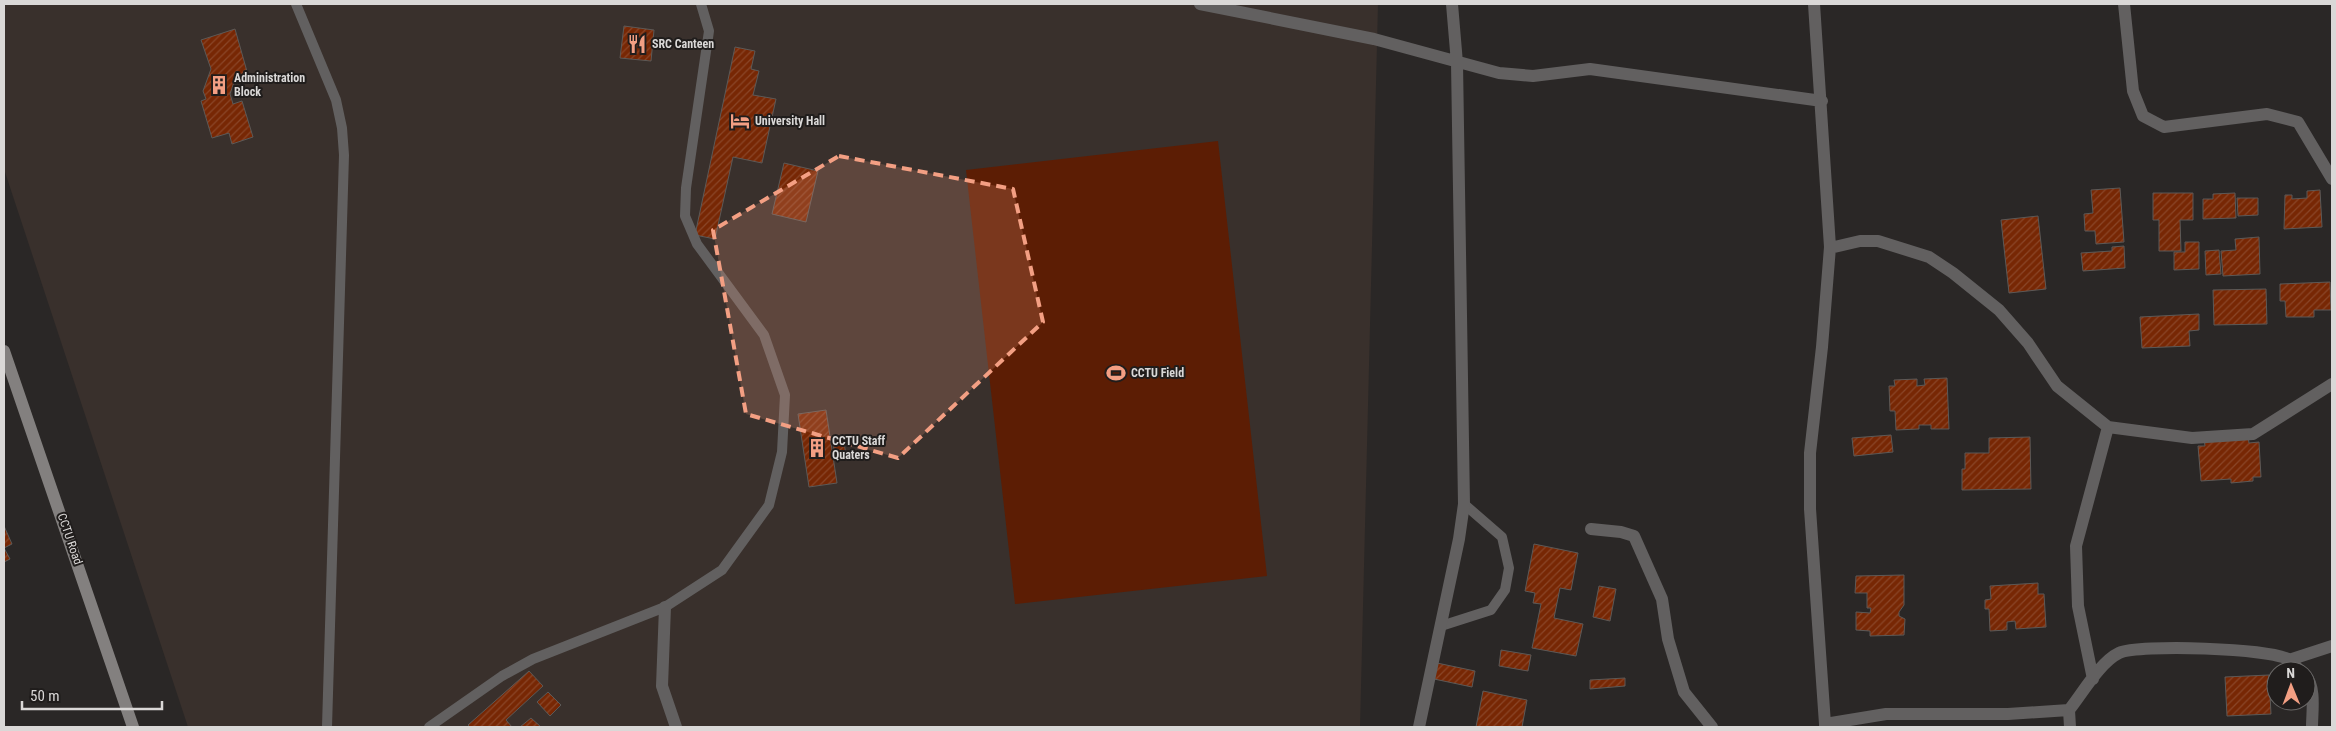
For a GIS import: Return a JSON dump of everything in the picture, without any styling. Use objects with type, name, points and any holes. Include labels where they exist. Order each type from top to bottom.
[{"type":"street","points":[[1200,4],[1366,38],[1499,73],[1533,76],[1590,69],[1822,101]]},
{"type":"street","points":[[1419,727],[1459,539],[1464,504],[1457,63],[1452,4]]},
{"type":"street","points":[[1814,4],[1822,101],[1830,248],[1822,347],[1810,453],[1810,509],[1825,726],[1886,714],[2008,714],[2069,710]]},
{"type":"street","points":[[2124,4],[2133,91],[2142,116],[2164,127],[2267,114],[2298,122],[2332,179]]},
{"type":"street","points":[[1830,248],[1860,241],[1878,241],[1930,257],[1999,310],[2028,343],[2057,386],[2108,427],[2192,438],[2253,434],[2332,384]]},
{"type":"street","name":"CCTU Road","points":[[4,351],[134,727]]},
{"type":"street","points":[[2093,679],[2078,606],[2076,546],[2108,427]]},
{"type":"street","points":[[1591,529],[1621,532],[1634,536],[1662,599],[1668,639],[1684,692],[1712,727]]},
{"type":"street","points":[[665,607],[662,686],[676,727]]},
{"type":"street","points":[[2070,727],[2069,710],[2106,663],[2119,653],[2136,649],[2208,649],[2267,654],[2289,660],[2332,646]]},
{"type":"street","points":[[2312,711],[2312,727]]},
{"type":"lane","points":[[296,4],[336,100],[342,128],[344,155],[327,727]]},
{"type":"lane","points":[[429,727],[502,676],[534,660],[665,607],[722,570],[769,505],[782,452],[785,395],[764,335],[697,244],[685,216],[686,188],[709,31],[701,4]]},
{"type":"lane","points":[[1441,626],[1491,610],[1505,590],[1509,568],[1502,537],[1464,504]]},
{"type":"highlighted area","points":[[839,156],[1013,189],[1043,322],[898,458],[746,414],[713,230]]},
{"type":"shaded area","points":[[4,4],[1378,4],[1360,727],[188,727],[4,169]]},
{"type":"shaded area","name":"CCTU Field","points":[[1218,141],[1267,576],[1015,604],[966,170]]},
{"type":"building","name":"SRC Canteen","points":[[624,26],[654,30],[651,61],[620,58]]},
{"type":"building","name":"Administration Block","points":[[235,29],[248,75],[235,79],[230,94],[233,104],[242,101],[253,137],[232,144],[229,133],[212,138],[201,101],[206,99],[203,91],[211,69],[201,40]]},
{"type":"building","points":[[735,47],[755,51],[751,69],[759,71],[753,95],[776,99],[762,163],[733,157],[715,239],[695,235]]},
{"type":"building","points":[[784,163],[818,171],[806,222],[772,214]]},
{"type":"building","points":[[2120,188],[2124,242],[2096,244],[2095,231],[2085,231],[2084,214],[2093,213],[2091,190]]},
{"type":"building","points":[[2320,190],[2322,227],[2284,229],[2285,195],[2292,195],[2292,199],[2307,198],[2307,191]]},
{"type":"building","points":[[2153,193],[2193,193],[2193,220],[2180,220],[2181,251],[2159,251],[2159,220],[2153,220]]},
{"type":"building","points":[[2235,193],[2236,218],[2203,219],[2203,199],[2213,199],[2213,194]]},
{"type":"building","points":[[2237,198],[2258,198],[2258,215],[2238,216]]},
{"type":"building","points":[[2038,216],[2046,289],[2009,293],[2001,220]]},
{"type":"building","points":[[2259,237],[2260,274],[2223,276],[2221,251],[2236,250],[2235,239]]},
{"type":"building","points":[[2185,242],[2199,242],[2199,269],[2174,270],[2174,252],[2185,252]]},
{"type":"building","points":[[2124,246],[2125,268],[2083,271],[2081,253],[2112,251],[2112,247]]},
{"type":"building","points":[[2219,250],[2221,274],[2206,275],[2205,251]]},
{"type":"building","points":[[2330,282],[2331,310],[2314,310],[2314,317],[2286,317],[2285,301],[2280,301],[2280,284]]},
{"type":"building","points":[[2266,289],[2267,324],[2214,325],[2213,290]]},
{"type":"building","points":[[2199,314],[2199,330],[2189,331],[2190,346],[2142,348],[2140,317]]},
{"type":"building","points":[[1947,378],[1949,429],[1931,429],[1931,425],[1919,425],[1919,429],[1896,430],[1895,411],[1890,411],[1889,386],[1895,386],[1894,380],[1917,379],[1917,386],[1925,385],[1924,379]]},
{"type":"building","name":"CCTU Staff Quaters","points":[[826,410],[837,483],[809,487],[798,414]]},
{"type":"building","points":[[1891,435],[1893,452],[1854,456],[1852,438]]},
{"type":"building","points":[[843,436],[846,455],[835,456],[832,438]]},
{"type":"building","points":[[2248,436],[2249,443],[2259,442],[2261,477],[2253,477],[2253,481],[2231,483],[2231,479],[2201,481],[2198,446],[2205,446],[2204,439]]},
{"type":"building","points":[[2030,437],[2031,489],[1962,490],[1962,469],[1965,469],[1965,453],[1989,453],[1989,438]]},
{"type":"building","points":[[4,526],[12,544],[4,548]]},
{"type":"building","points":[[1534,544],[1578,553],[1571,590],[1560,588],[1554,618],[1583,624],[1576,656],[1532,648],[1541,604],[1533,603],[1535,593],[1525,591]]},
{"type":"building","points":[[4,548],[10,559],[4,562]]},
{"type":"building","points":[[1904,575],[1904,605],[1899,612],[1899,616],[1905,619],[1904,635],[1870,636],[1870,631],[1856,630],[1856,612],[1870,613],[1871,608],[1867,608],[1867,593],[1855,593],[1856,576]]},
{"type":"building","points":[[2038,583],[2038,594],[2044,594],[2046,627],[2016,629],[2015,621],[2007,622],[2007,630],[1990,631],[1989,609],[1985,609],[1985,600],[1991,599],[1990,586]]},
{"type":"building","points":[[1599,586],[1616,589],[1610,621],[1593,617]]},
{"type":"building","points":[[1501,650],[1531,655],[1528,671],[1499,666]]},
{"type":"building","points":[[1437,663],[1475,671],[1472,687],[1434,679]]},
{"type":"building","points":[[529,671],[543,686],[506,720],[512,727],[470,727],[468,725]]},
{"type":"building","points":[[2266,675],[2266,711],[2271,711],[2271,714],[2227,716],[2225,677]]},
{"type":"building","points":[[1625,678],[1625,686],[1590,689],[1590,680]]},
{"type":"building","points":[[1483,691],[1527,700],[1522,727],[1476,727]]},
{"type":"building","points":[[548,692],[561,705],[550,716],[537,702]]},
{"type":"building","points":[[531,718],[541,727],[520,727]]},
{"type":"place","name":"SRC Canteen","points":[[637,44]]},
{"type":"place","name":"Administration Block","points":[[219,85]]},
{"type":"place","name":"University Hall","points":[[740,121]]},
{"type":"place","name":"CCTU Field","points":[[1116,373]]},
{"type":"place","name":"CCTU Staff Quaters","points":[[817,448]]}]
